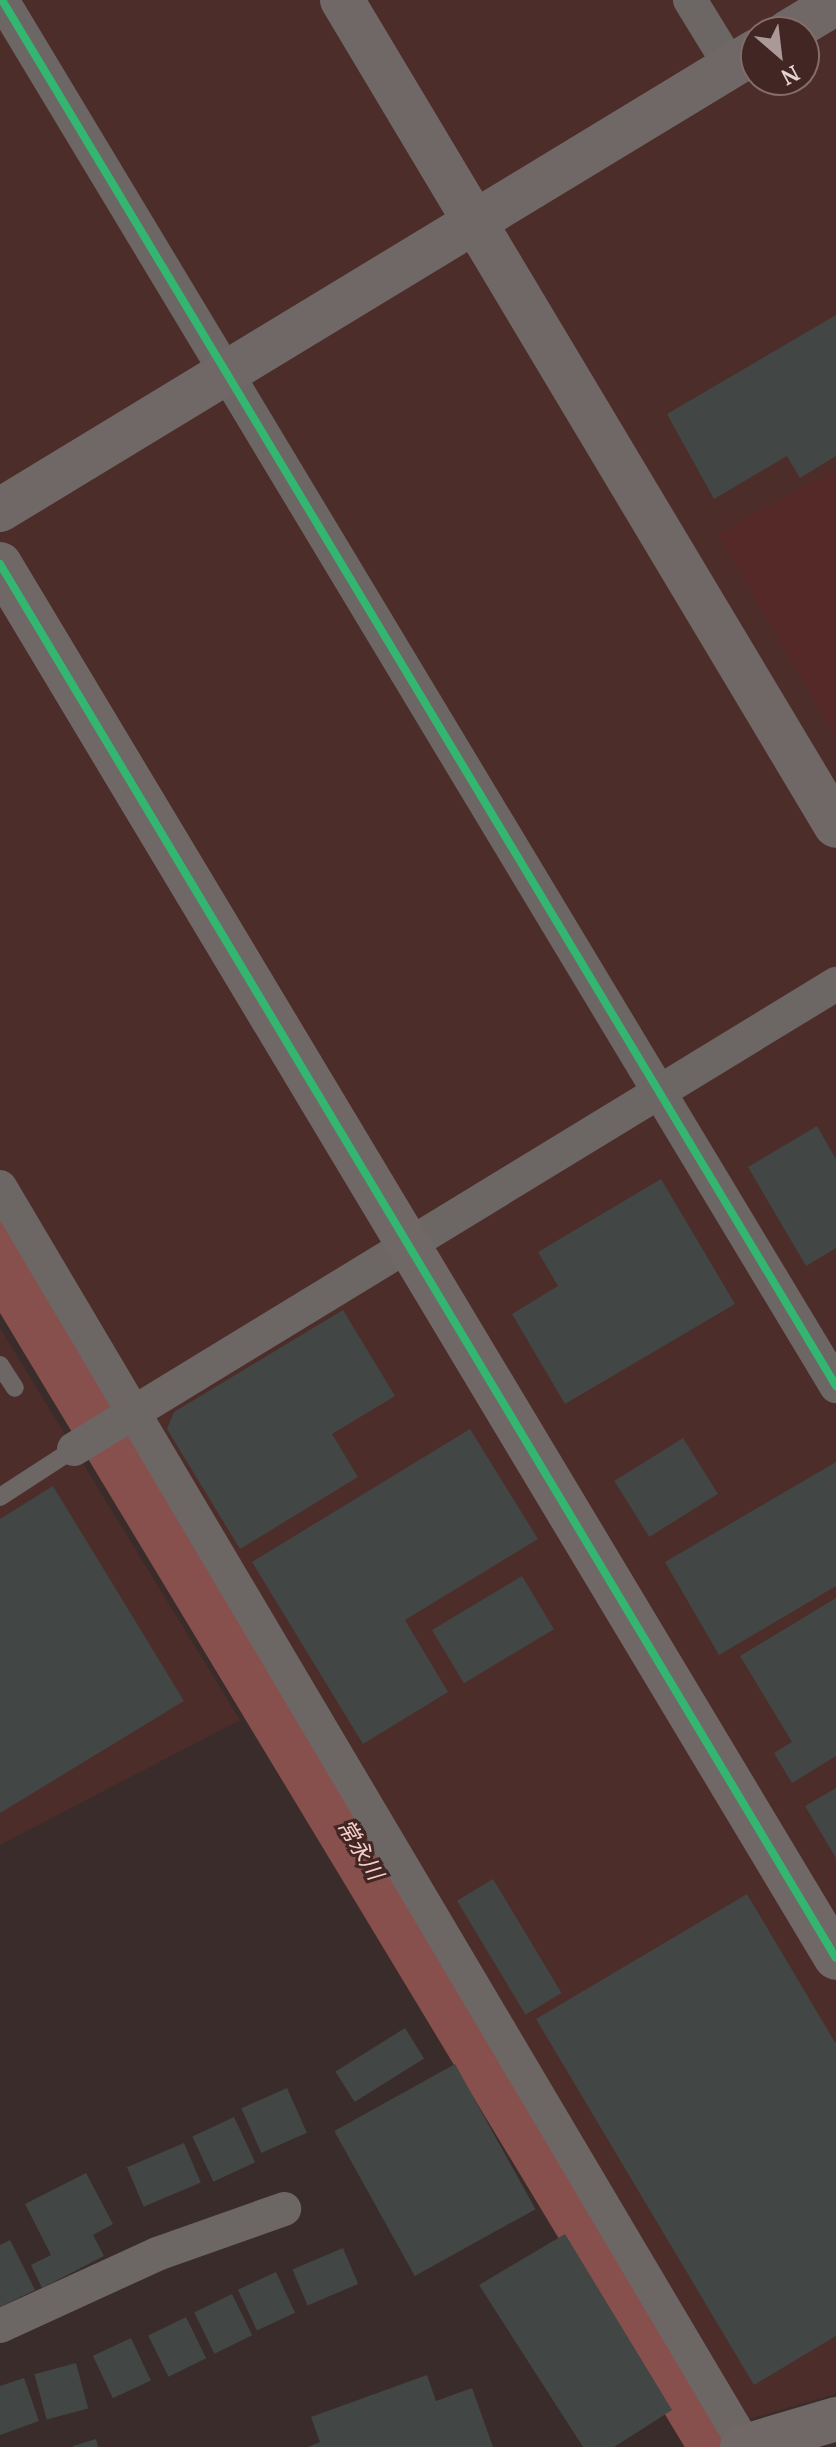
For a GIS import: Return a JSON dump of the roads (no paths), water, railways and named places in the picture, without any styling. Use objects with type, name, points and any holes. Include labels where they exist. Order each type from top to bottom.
[{"type":"street","points":[[2,0],[229,371],[836,1386]]},
{"type":"street","points":[[342,0],[836,826]]},
{"type":"street","points":[[690,0],[740,56]]},
{"type":"street","points":[[814,16],[836,3]]},
{"type":"street","points":[[0,510],[740,61]]},
{"type":"street","points":[[0,564],[836,1958]]},
{"type":"street","points":[[74,1449],[135,1407],[836,984]]},
{"type":"street","points":[[0,1187],[135,1407],[745,2447],[836,2419]]},
{"type":"street","points":[[0,2326],[157,2254],[284,2209]]},
{"type":"lane","points":[[0,1365],[15,1388]]},
{"type":"lane","points":[[0,1497],[74,1449]]},
{"type":"waterway","name":"常永川","points":[[0,1251],[722,2447]]}]
